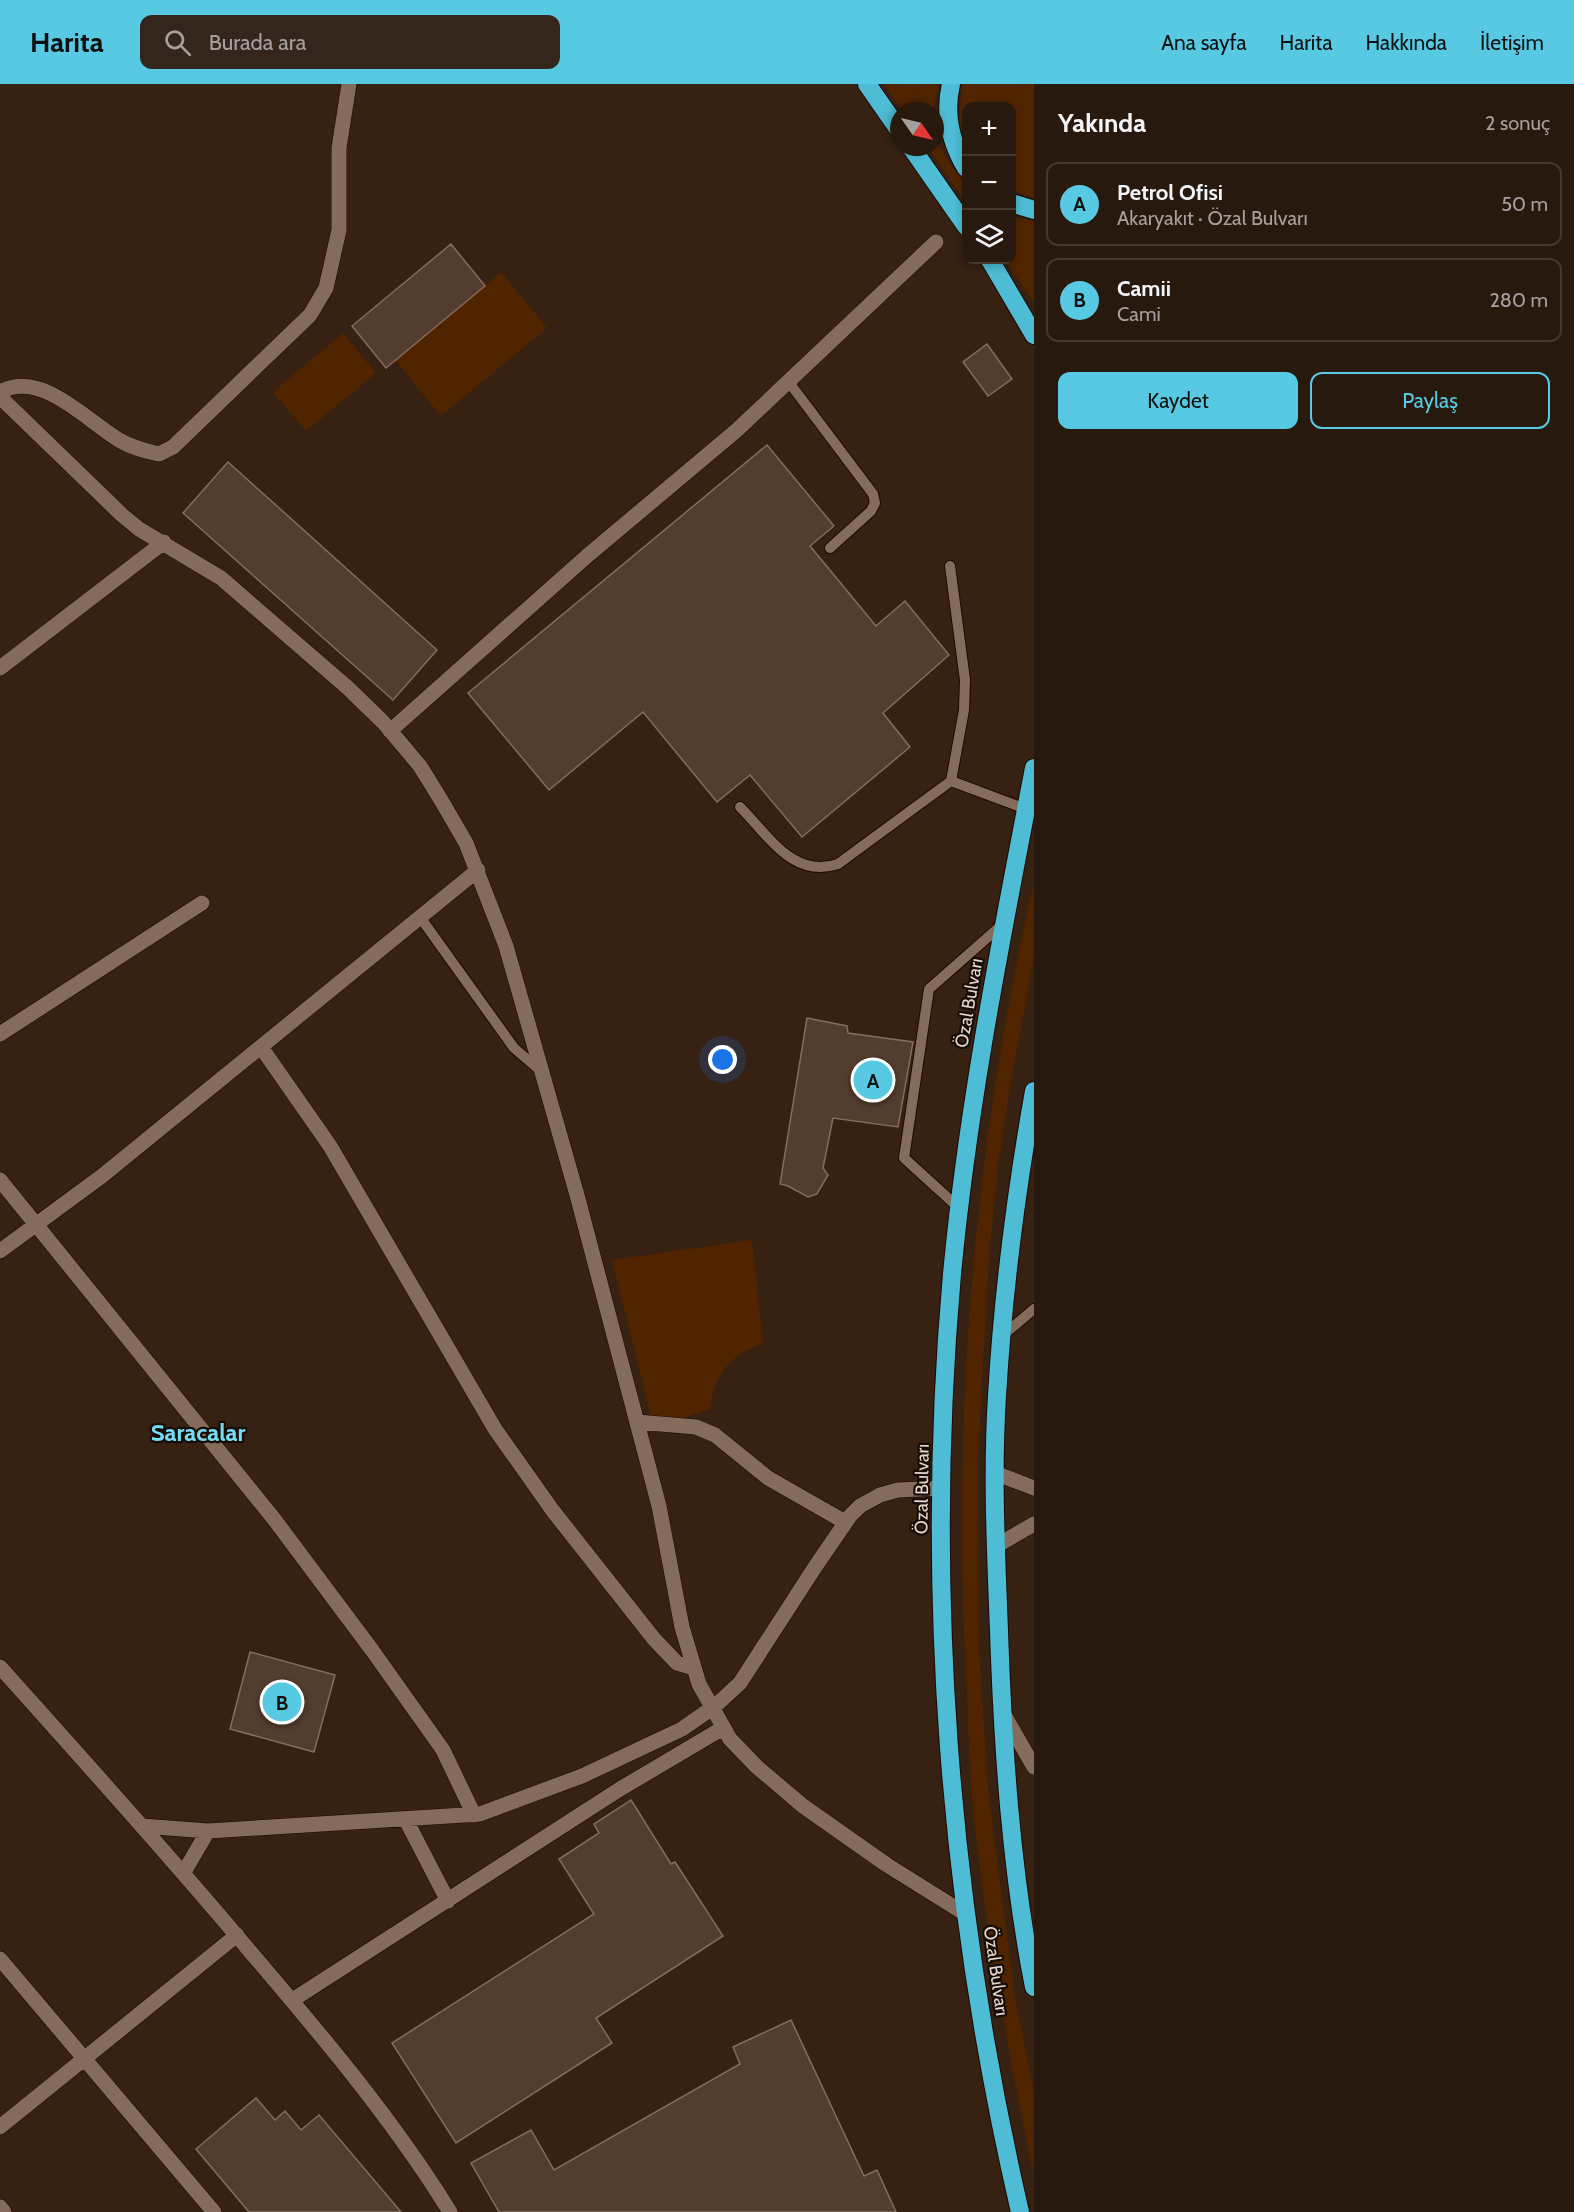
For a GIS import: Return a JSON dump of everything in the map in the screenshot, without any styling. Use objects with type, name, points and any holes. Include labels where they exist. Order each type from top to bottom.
[{"type":"highway","points":[[867,84],[890,117]]},
{"type":"highway","points":[[951,84],[949,128],[962,159]]},
{"type":"highway","points":[[917,156],[962,220]]},
{"type":"highway","points":[[1016,205],[1034,210]]},
{"type":"highway","points":[[992,264],[1034,335]]},
{"type":"highway","name":"Özal Bulvarı","points":[[1020,2212],[984,2034],[967,1915],[948,1733],[942,1625],[942,1488],[948,1337],[959,1208],[980,1062],[1034,768]]},
{"type":"highway","name":"Özal Bulvarı","points":[[1034,1091],[1016,1204],[1002,1336],[997,1397],[995,1473],[1001,1711],[1028,1902],[1034,1987]]},
{"type":"street","points":[[0,392],[19,384],[44,389],[121,442],[159,454],[173,447],[310,315],[326,288],[339,230],[339,148],[349,84]]},
{"type":"street","points":[[390,730],[587,556],[722,443],[936,242]]},
{"type":"street","points":[[0,397],[122,515],[221,578],[348,688],[390,730],[420,766],[466,843],[506,946],[659,1506],[682,1627],[694,1668],[712,1708],[723,1728],[757,1767],[802,1806],[887,1865],[967,1915]]},
{"type":"street","points":[[0,668],[164,542]]},
{"type":"street","points":[[0,1251],[37,1226],[478,870]]},
{"type":"street","points":[[0,1035],[202,903]]},
{"type":"street","points":[[261,1047],[330,1146],[495,1429],[553,1511],[654,1639],[677,1663],[694,1668]]},
{"type":"street","points":[[0,1180],[274,1519],[408,1697],[443,1750],[474,1815]]},
{"type":"street","points":[[637,1422],[696,1427],[715,1436],[768,1478],[845,1522]]},
{"type":"street","points":[[995,1473],[1034,1488]]},
{"type":"street","points":[[142,1826],[208,1831],[474,1815],[502,1808],[582,1776],[682,1729],[732,1692],[748,1672],[845,1522],[860,1506],[880,1495],[898,1490],[942,1488]]},
{"type":"street","points":[[996,1546],[1034,1524]]},
{"type":"street","points":[[0,1667],[184,1872],[294,1999],[421,2165],[450,2212]]},
{"type":"street","points":[[1001,1711],[1034,1767]]},
{"type":"street","points":[[294,1999],[620,1789],[723,1728]]},
{"type":"street","points":[[406,1820],[448,1901]]},
{"type":"street","points":[[184,1872],[208,1831]]},
{"type":"street","points":[[0,2127],[237,1935]]},
{"type":"street","points":[[0,1959],[214,2212]]},
{"type":"street","points":[[0,2207],[4,2212]]},
{"type":"lane","points":[[788,381],[873,494],[875,503],[871,511],[830,548]]},
{"type":"lane","points":[[740,807],[795,863],[809,868],[824,869],[838,864],[951,781],[964,710],[966,680],[950,566]]},
{"type":"lane","points":[[951,781],[1026,809]]},
{"type":"lane","points":[[420,916],[514,1048],[542,1072]]},
{"type":"lane","points":[[959,1208],[904,1158],[929,989],[1004,922]]},
{"type":"lane","points":[[1002,1336],[1034,1309]]},
{"type":"shaded area","points":[[884,84],[938,84],[935,102],[896,102]]},
{"type":"shaded area","points":[[962,84],[1034,84],[1034,198],[1016,191],[1016,102],[962,102],[962,132],[959,122]]},
{"type":"shaded area","points":[[944,153],[962,181],[962,197],[934,156],[944,156]]},
{"type":"shaded area","points":[[1016,217],[1034,222],[1034,303],[1008,264],[1016,264]]},
{"type":"shaded area","points":[[501,272],[547,328],[441,416],[395,360]]},
{"type":"shaded area","points":[[343,333],[376,373],[306,431],[273,392]]},
{"type":"shaded area","points":[[1034,881],[1034,958],[998,1166],[989,1257],[978,1459],[979,1650],[988,1788],[1015,1997],[1034,2092],[1034,2177],[996,1975],[976,1834],[972,1795],[963,1593],[962,1491],[965,1388],[982,1184],[1013,981]]},
{"type":"shaded area","points":[[752,1240],[763,1344],[742,1353],[726,1368],[715,1386],[711,1409],[683,1418],[651,1416],[612,1260]]},
{"type":"building","points":[[451,244],[485,286],[386,368],[352,326]]},
{"type":"building","points":[[987,344],[1012,379],[988,396],[963,362]]},
{"type":"building","points":[[767,445],[834,526],[810,546],[876,626],[905,601],[949,655],[883,713],[910,747],[802,837],[750,775],[717,802],[643,712],[549,790],[468,693]]},
{"type":"building","points":[[228,462],[437,650],[393,700],[183,513]]},
{"type":"building","points":[[807,1018],[847,1026],[848,1033],[913,1042],[898,1127],[833,1118],[823,1168],[828,1175],[817,1194],[808,1197],[780,1184]]},
{"type":"building","points":[[250,1652],[335,1675],[314,1752],[230,1729]]},
{"type":"building","points":[[631,1800],[671,1864],[675,1862],[723,1936],[596,2018],[612,2043],[456,2143],[392,2043],[594,1914],[559,1859],[599,1833],[594,1824]]},
{"type":"building","points":[[791,2020],[864,2176],[877,2170],[896,2212],[499,2212],[471,2163],[531,2130],[554,2170],[740,2064],[733,2047]]},
{"type":"building","points":[[256,2098],[275,2120],[285,2111],[301,2130],[319,2115],[401,2212],[249,2212],[196,2149]]},
{"type":"place","name":"Petrol Ofisi","points":[[873,1080]]},
{"type":"place","name":"Camii","points":[[282,1702]]},
{"type":"district","name":"Saracalar","points":[[198,1432]]}]
